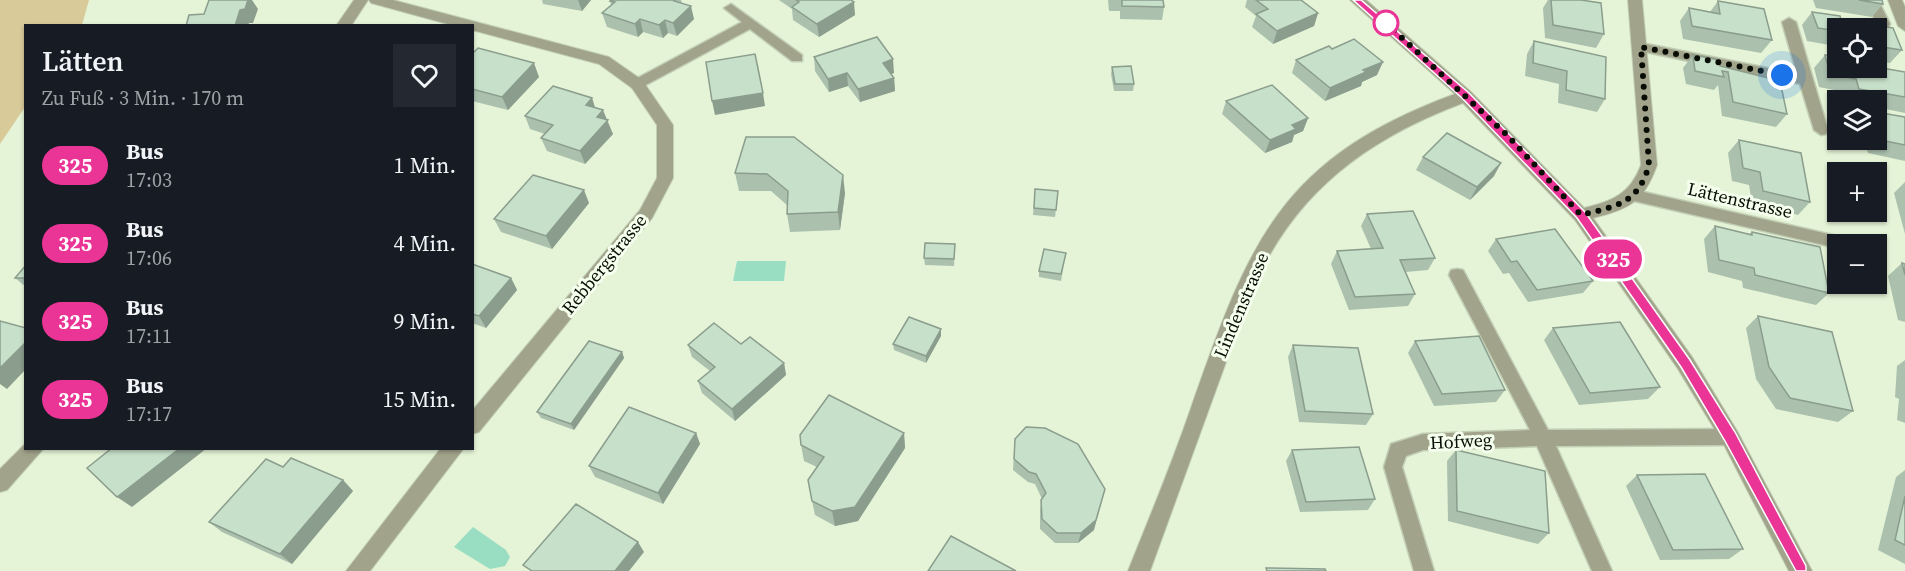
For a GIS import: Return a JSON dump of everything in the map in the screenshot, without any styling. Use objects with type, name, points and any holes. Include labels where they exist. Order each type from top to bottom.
[{"type":"street","points":[[344,24],[362,0]]},
{"type":"street","name":"Rebbergstrasse","points":[[376,0],[467,24]]},
{"type":"street","points":[[1358,0],[1466,96],[1581,215],[1685,363],[1730,436],[1801,571]]},
{"type":"street","points":[[1581,215],[1614,207],[1635,196],[1645,180],[1649,165],[1641,47],[1635,0]]},
{"type":"street","points":[[1895,0],[1905,26]]},
{"type":"street","name":"Rebbergstrasse","points":[[474,26],[604,60],[637,84],[665,125],[665,178],[646,214],[474,424]]},
{"type":"street","name":"Lindenstrasse","points":[[1139,571],[1251,271],[1281,222],[1339,159],[1426,109],[1466,96]]},
{"type":"street","points":[[0,483],[32,450]]},
{"type":"street","points":[[357,571],[452,450]]},
{"type":"lane","points":[[1872,0],[1880,18]]},
{"type":"lane","points":[[731,8],[797,58]]},
{"type":"lane","points":[[637,84],[751,22]]},
{"type":"lane","points":[[1789,22],[1821,130]]},
{"type":"lane","points":[[1641,47],[1805,80]]},
{"type":"lane","name":"Lättenstrasse","points":[[1635,196],[1827,240]]},
{"type":"lane","points":[[1457,275],[1543,438],[1602,571]]},
{"type":"lane","name":"Hofweg","points":[[1424,571],[1393,468],[1398,450],[1423,442],[1730,436]]},
{"type":"shaded area","points":[[0,0],[89,0],[82,24],[24,24],[24,108],[0,144]]},
{"type":"shaded area","points":[[737,261],[786,261],[784,281],[733,281]]},
{"type":"shaded area","points":[[473,527],[506,550],[510,557],[505,566],[490,569],[454,547]]},
{"type":"building","points":[[209,0],[248,0],[245,9],[240,10],[236,24],[187,24],[189,15],[204,14]]},
{"type":"building","points":[[611,0],[675,0],[691,6],[673,23],[665,20],[659,25],[640,19],[635,24],[602,13],[615,2]]},
{"type":"building","points":[[796,0],[851,0],[854,2],[817,24],[792,7],[799,2]]},
{"type":"building","points":[[1122,0],[1163,0],[1164,7],[1122,6]]},
{"type":"building","points":[[1256,0],[1301,0],[1318,13],[1277,31],[1256,14],[1268,9]]},
{"type":"building","points":[[1551,0],[1601,3],[1604,34],[1553,25]]},
{"type":"building","points":[[1859,0],[1882,0],[1883,4]]},
{"type":"building","points":[[1718,1],[1764,9],[1772,40],[1692,26],[1689,8],[1720,14]]},
{"type":"building","points":[[1812,12],[1840,16],[1840,18],[1827,18],[1827,29],[1818,28]]},
{"type":"building","points":[[1887,27],[1893,28],[1902,50],[1887,48]]},
{"type":"building","points":[[877,37],[893,59],[883,63],[894,78],[858,89],[847,73],[828,79],[814,57]]},
{"type":"building","points":[[1354,39],[1383,62],[1330,88],[1296,60],[1329,46],[1332,49]]},
{"type":"building","points":[[1534,41],[1606,57],[1605,99],[1566,90],[1567,71],[1533,63]]},
{"type":"building","points":[[478,48],[534,63],[502,97],[474,90],[474,52]]},
{"type":"building","points":[[755,54],[763,93],[712,101],[706,62]]},
{"type":"building","points":[[1693,55],[1719,60],[1720,66],[1780,81],[1787,114],[1733,102],[1728,72],[1722,71],[1724,77],[1695,71]]},
{"type":"building","points":[[1131,66],[1134,84],[1115,84],[1112,67]]},
{"type":"building","points":[[1887,69],[1905,72],[1905,97],[1887,94],[1887,90],[1859,89],[1856,79],[1851,78],[1887,78]]},
{"type":"building","points":[[1272,85],[1308,118],[1292,125],[1296,129],[1270,140],[1226,101]]},
{"type":"building","points":[[553,86],[592,98],[586,105],[603,110],[597,117],[608,120],[580,151],[541,138],[553,125],[525,116]]},
{"type":"building","points":[[1887,114],[1905,117],[1905,145],[1887,141]]},
{"type":"building","points":[[1447,133],[1501,163],[1477,187],[1423,157]]},
{"type":"building","points":[[746,137],[794,137],[843,175],[838,212],[787,214],[788,191],[767,174],[735,173]]},
{"type":"building","points":[[1739,140],[1801,153],[1810,202],[1763,191],[1760,172],[1743,168]]},
{"type":"building","points":[[533,175],[584,190],[546,236],[494,219]]},
{"type":"building","points":[[1035,189],[1058,191],[1056,210],[1034,208]]},
{"type":"building","points":[[1413,211],[1435,258],[1400,260],[1415,294],[1355,297],[1337,251],[1383,248],[1367,214]]},
{"type":"building","points":[[1715,226],[1820,247],[1827,293],[1755,275],[1754,268],[1719,260]]},
{"type":"building","points":[[1555,229],[1593,281],[1537,290],[1517,261],[1511,262],[1496,239]]},
{"type":"building","points":[[925,243],[955,244],[954,259],[924,258]]},
{"type":"building","points":[[1044,249],[1066,253],[1061,274],[1039,271]]},
{"type":"building","points":[[474,265],[511,278],[479,316],[474,315]]},
{"type":"building","points":[[24,267],[24,278],[15,278]]},
{"type":"building","points":[[1758,316],[1832,332],[1853,411],[1790,398],[1769,367]]},
{"type":"building","points":[[909,317],[941,329],[926,356],[893,344]]},
{"type":"building","points":[[0,321],[24,327],[24,344],[0,368]]},
{"type":"building","points":[[1620,322],[1660,387],[1590,393],[1553,328]]},
{"type":"building","points":[[714,323],[741,344],[750,337],[784,363],[732,409],[698,381],[715,367],[688,345]]},
{"type":"building","points":[[1479,336],[1505,390],[1442,394],[1415,341]]},
{"type":"building","points":[[589,341],[622,352],[571,424],[537,412]]},
{"type":"building","points":[[1293,345],[1358,348],[1373,414],[1305,411]]},
{"type":"building","points":[[829,395],[904,433],[855,507],[832,511],[812,501],[808,480],[824,457],[801,445],[800,435]]},
{"type":"building","points":[[629,407],[696,433],[658,493],[589,466]]},
{"type":"building","points":[[1026,427],[1045,428],[1078,444],[1105,489],[1096,520],[1081,533],[1057,533],[1042,519],[1041,500],[1046,493],[1036,474],[1029,472],[1014,459],[1015,439]]},
{"type":"building","points":[[1359,447],[1375,499],[1306,502],[1292,450]]},
{"type":"building","points":[[110,450],[177,450],[117,497],[87,468]]},
{"type":"building","points":[[1456,450],[1545,471],[1549,533],[1457,511]]},
{"type":"building","points":[[291,458],[343,480],[280,554],[209,522],[266,459],[283,467]]},
{"type":"building","points":[[1705,474],[1743,549],[1673,550],[1637,475]]},
{"type":"building","points":[[1905,496],[1905,545],[1895,540]]},
{"type":"building","points":[[576,504],[638,542],[615,571],[532,571],[523,565]]},
{"type":"building","points":[[951,536],[1016,571],[928,571]]},
{"type":"building","points":[[1266,568],[1325,569],[1326,571],[1267,571]]},
{"type":"bus line","name":"325","points":[[1357,0],[1394,30],[1507,135],[1581,215],[1685,363],[1730,436],[1801,571]]},
{"type":"route","points":[[1386,23],[1507,135],[1581,215],[1614,207],[1635,196],[1645,180],[1649,165],[1641,47],[1782,75]]}]
